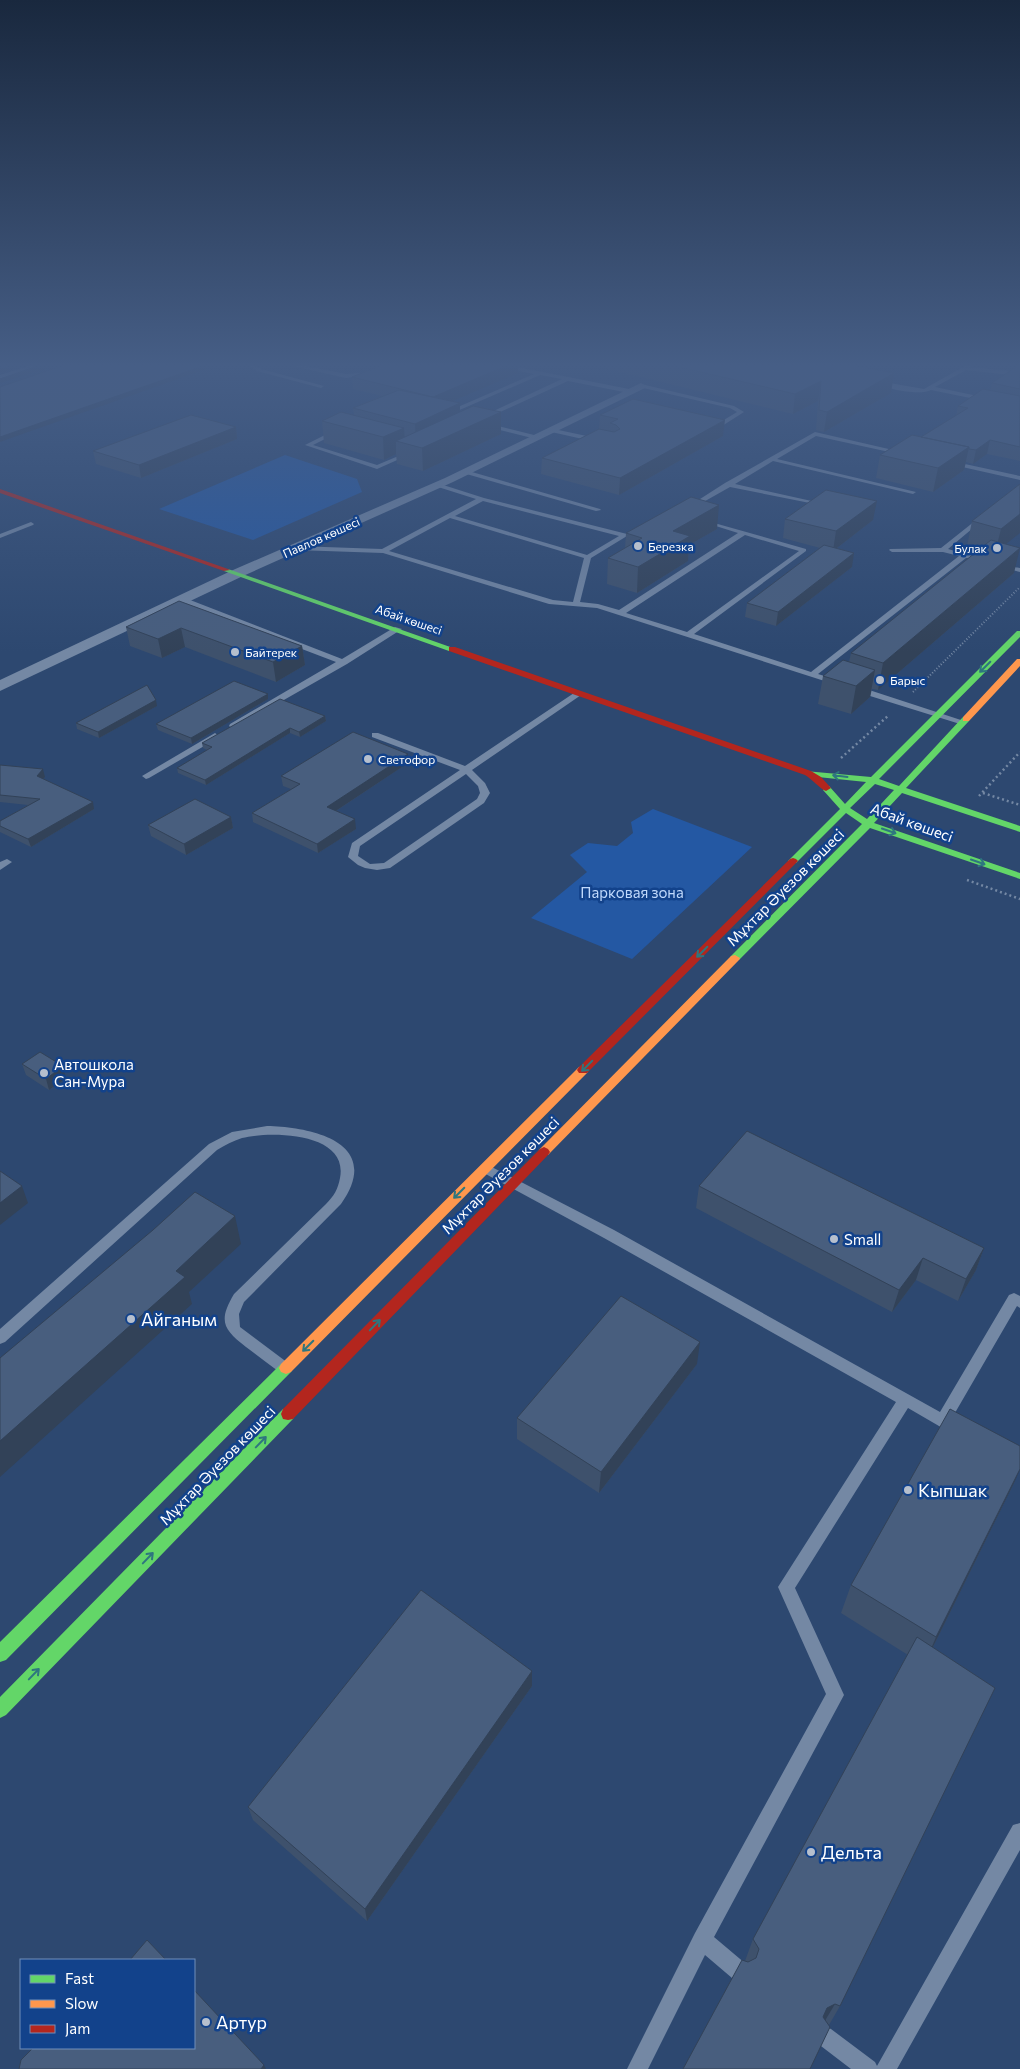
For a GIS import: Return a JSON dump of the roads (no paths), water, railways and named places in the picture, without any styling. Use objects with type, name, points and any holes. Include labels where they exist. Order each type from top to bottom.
[{"type":"main road","name":"Абай көшесі","points":[[0,491],[808,773],[818,779],[845,809],[868,824],[1020,876]]},
{"type":"main road","name":"Мұхтар Әуезов көшесі","points":[[0,1654],[1020,633]]},
{"type":"main road","name":"Мұхтар Әуезов көшесі","points":[[0,1709],[868,824],[1020,661]]},
{"type":"main road","name":"Абай көшесі","points":[[808,773],[872,780],[1020,829]]},
{"type":"street","name":"Павлов көшесі","points":[[0,686],[238,573],[437,486],[492,459]]},
{"type":"lane","points":[[353,459],[378,466],[396,459]]},
{"type":"lane","points":[[679,514],[771,459],[913,492]]},
{"type":"lane","points":[[942,461],[1020,478]]},
{"type":"lane","points":[[465,472],[598,510]]},
{"type":"lane","points":[[727,484],[831,507]]},
{"type":"lane","points":[[437,486],[625,535]]},
{"type":"lane","points":[[383,551],[482,499]]},
{"type":"lane","points":[[943,550],[989,512]]},
{"type":"lane","points":[[450,516],[588,557]]},
{"type":"lane","points":[[688,635],[804,550],[697,519]]},
{"type":"lane","points":[[0,536],[31,524]]},
{"type":"lane","points":[[576,604],[588,557],[625,535],[634,532]]},
{"type":"lane","points":[[620,613],[744,532]]},
{"type":"lane","points":[[296,548],[383,551],[552,602],[598,606],[963,722]]},
{"type":"lane","points":[[892,550],[943,550],[974,558]]},
{"type":"lane","points":[[812,675],[964,556]]},
{"type":"lane","points":[[992,563],[1020,570]]},
{"type":"lane","points":[[182,600],[344,662]]},
{"type":"lane","points":[[146,776],[398,629]]},
{"type":"lane","points":[[375,735],[467,770],[482,785],[485,793],[481,801],[387,866],[374,868],[362,865],[354,857],[355,845],[467,770],[580,693]]},
{"type":"lane","points":[[0,1338],[213,1147],[230,1137],[251,1132],[295,1131],[312,1134],[327,1141],[346,1158],[348,1168],[344,1188],[338,1199],[298,1243],[238,1298],[233,1306],[231,1324],[235,1331],[285,1368]]},
{"type":"lane","points":[[484,1168],[609,1234],[968,1435]]},
{"type":"lane","points":[[943,1420],[1018,1296]]},
{"type":"lane","points":[[637,2069],[702,1940],[835,1695],[786,1587],[905,1400]]},
{"type":"lane","points":[[886,2069],[1020,1832]]},
{"type":"lane","points":[[702,1940],[740,1971]]},
{"type":"lane","points":[[824,2036],[868,2069]]},
{"type":"place","name":"Березка","points":[[638,546]]},
{"type":"place","name":"Булак","points":[[997,548]]},
{"type":"place","name":"Байтерек","points":[[235,652]]},
{"type":"place","name":"Барыс","points":[[880,680]]},
{"type":"place","name":"Светофор","points":[[368,759]]},
{"type":"place","name":"Автошкола Сан-Мура","points":[[44,1073]]},
{"type":"place","name":"Small","points":[[834,1239]]},
{"type":"place","name":"Айганым","points":[[131,1319]]},
{"type":"place","name":"Кыпшак","points":[[908,1490]]},
{"type":"place","name":"Дельта","points":[[811,1852]]},
{"type":"place","name":"Артур","points":[[206,2022]]},
{"type":"park label","name":"Парковая зона","points":[[632,892]]}]
